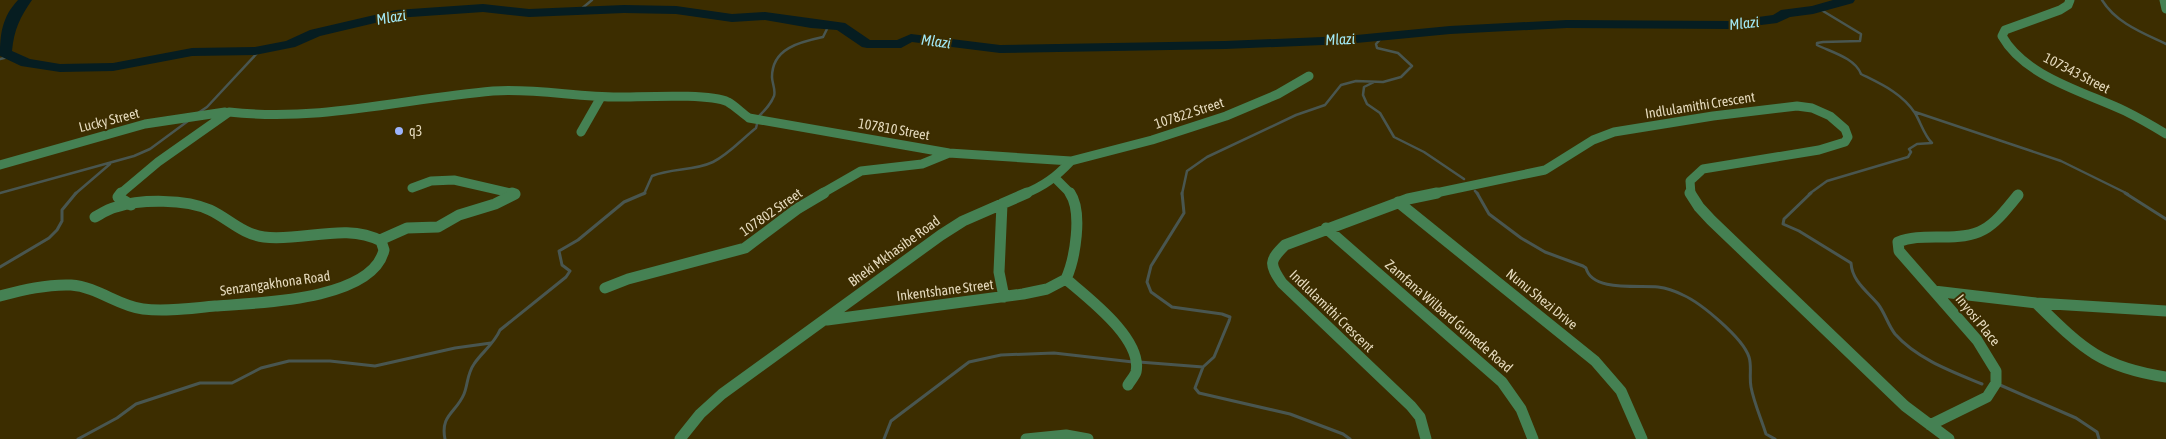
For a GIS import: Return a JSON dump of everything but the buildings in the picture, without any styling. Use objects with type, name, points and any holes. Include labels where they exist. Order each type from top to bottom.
[{"type":"street","name":"107343 Street","points":[[2070,0],[2068,5],[2060,10],[2005,30],[2002,36],[2003,41],[2014,52],[2051,78],[2126,112],[2166,134]]},
{"type":"street","points":[[2164,0],[2166,9]]},
{"type":"street","name":"107822 Street","points":[[1071,161],[1152,140],[1226,116],[1281,92],[1309,76]]},
{"type":"street","name":"Lucky Street","points":[[0,165],[145,124],[227,112],[258,115],[302,115],[494,91],[562,92],[601,97],[675,97],[719,100]]},
{"type":"street","points":[[581,132],[601,97]]},
{"type":"street","name":"107810 Street","points":[[719,100],[733,105],[749,118],[949,153],[1071,161]]},
{"type":"street","name":"Indlulamithi Crescent","points":[[1426,439],[1420,417],[1411,406],[1282,283],[1272,265],[1278,250],[1285,245],[1326,228],[1398,202],[1446,190],[1524,176],[1545,170],[1593,140],[1614,132],[1789,106],[1805,106],[1819,110],[1830,116],[1845,129],[1848,138],[1845,142],[1819,150],[1703,169],[1690,180],[1689,191],[1699,207],[1877,380],[1905,406],[1949,439]]},
{"type":"street","points":[[131,205],[118,197],[123,190],[227,112]]},
{"type":"street","name":"107802 Street","points":[[605,288],[628,278],[724,255],[745,248],[797,209],[861,171],[882,166],[922,164],[949,153]]},
{"type":"street","name":"Bheki Mkhasibe Road","points":[[680,439],[700,414],[722,394],[954,226],[1044,186],[1055,178],[1071,161]]},
{"type":"street","points":[[1055,178],[1070,193],[1076,208],[1073,266],[1066,279],[1109,318],[1130,344],[1136,358],[1136,374],[1128,385]]},
{"type":"street","points":[[95,217],[111,209],[131,205],[176,203],[198,205],[216,213],[249,234],[267,238],[360,233],[368,234],[380,240],[407,228],[438,227],[515,194],[454,180],[431,181],[412,188]]},
{"type":"street","name":"Inyosi Place","points":[[1930,425],[1986,396],[1996,383],[1996,371],[1985,351],[1899,251],[1898,242],[1909,238],[1962,238],[1990,228],[2018,195]]},
{"type":"street","name":"Nunu Shezi Drive","points":[[1398,202],[1595,361],[1621,391],[1642,439]]},
{"type":"street","points":[[1002,204],[999,272],[1004,297]]},
{"type":"street","name":"Zamfana Wilbard Gumede Road","points":[[1326,228],[1502,382],[1515,397],[1524,413],[1533,439]]},
{"type":"street","name":"Senzangakhona Road","points":[[0,296],[39,288],[77,286],[94,290],[131,306],[152,310],[311,295],[339,289],[363,276],[383,255],[384,245],[380,240]]},
{"type":"street","name":"Inkentshane Street","points":[[825,320],[1004,297],[1047,289],[1066,279]]},
{"type":"street","points":[[1934,291],[2036,303],[2166,311]]},
{"type":"street","points":[[2036,303],[2081,346],[2102,361],[2128,371],[2166,377]]},
{"type":"street","points":[[1026,439],[1066,435],[1088,439]]},
{"type":"waterway","name":"Mlazi","points":[[25,0],[12,18],[6,38],[5,53],[26,63],[60,68],[113,67],[192,52],[255,51],[290,44],[315,33],[396,14],[483,8],[529,13],[624,9],[676,10],[732,18],[765,16],[811,24],[840,26],[867,44],[901,44],[903,41],[911,38],[1000,49],[1225,45],[1346,40],[1450,30],[1567,24],[1729,25],[1777,19],[1786,13],[1813,10],[1848,0]]},
{"type":"waterway","points":[[580,10],[592,0]]},
{"type":"waterway","points":[[2102,0],[2122,21],[2166,44]]},
{"type":"waterway","points":[[1809,194],[1827,181],[1908,157],[1911,152],[1909,149],[1917,144],[1932,143],[1915,113],[1904,100],[1891,90],[1861,74],[1858,68],[1848,60],[1817,45],[1817,43],[1823,42],[1860,41],[1861,34],[1818,8]]},
{"type":"waterway","points":[[757,118],[769,106],[774,96],[775,91],[772,77],[773,67],[777,59],[782,53],[797,44],[823,37],[829,25]]},
{"type":"waterway","points":[[1182,194],[1187,171],[1207,157],[1296,115],[1325,105],[1341,85],[1356,81],[1383,82],[1401,77],[1412,66],[1398,53],[1377,48],[1376,44],[1383,36]]},
{"type":"waterway","points":[[198,113],[207,107],[260,50]]},
{"type":"waterway","name":"Mlazi","points":[[0,59],[12,56]]},
{"type":"waterway","points":[[1374,82],[1364,87],[1363,95],[1367,104],[1380,113],[1394,137],[1424,152],[1464,179]]},
{"type":"waterway","points":[[1915,112],[2061,161],[2128,194]]},
{"type":"waterway","points":[[0,193],[134,156],[150,149],[188,121]]},
{"type":"waterway","points":[[644,193],[652,176],[698,167],[713,162],[756,128],[757,124]]},
{"type":"waterway","points":[[76,193],[110,164]]},
{"type":"waterway","points":[[0,267],[49,238],[62,221],[62,210],[76,193]]},
{"type":"waterway","points":[[445,439],[444,431],[447,419],[461,400],[470,372],[477,360],[495,340],[500,330],[566,277],[570,271],[562,265],[559,251],[578,240],[624,202],[644,193]]},
{"type":"waterway","points":[[1477,193],[1489,214],[1521,238],[1545,252],[1583,266],[1590,276],[1597,281],[1617,286],[1667,289],[1691,299],[1710,313],[1739,340],[1745,349],[1750,360],[1752,393],[1766,434],[1775,439]]},
{"type":"waterway","points":[[1811,193],[1784,219],[1783,224],[1799,231],[1851,263],[1857,280],[1878,304],[1895,334],[1904,343],[1936,364],[1982,384]]},
{"type":"waterway","points":[[2125,193],[2166,219]]},
{"type":"waterway","points":[[1182,194],[1184,213],[1151,266],[1147,282],[1151,292],[1172,307],[1222,314],[1230,317],[1214,357],[1203,367]]},
{"type":"waterway","points":[[78,439],[117,418],[136,404],[200,383],[232,383],[261,368],[289,361],[330,361],[375,366],[455,348],[491,343]]},
{"type":"waterway","points":[[884,439],[891,421],[969,362],[1001,355],[1054,353],[1133,362]]},
{"type":"waterway","points":[[1139,362],[1203,367]]},
{"type":"waterway","points":[[1203,367],[1195,388],[1199,393],[1290,414],[1343,434],[1350,439]]},
{"type":"waterway","points":[[2000,385],[2076,418],[2097,432],[2099,439]]},
{"type":"place","name":"q3","points":[[399,131]]}]
